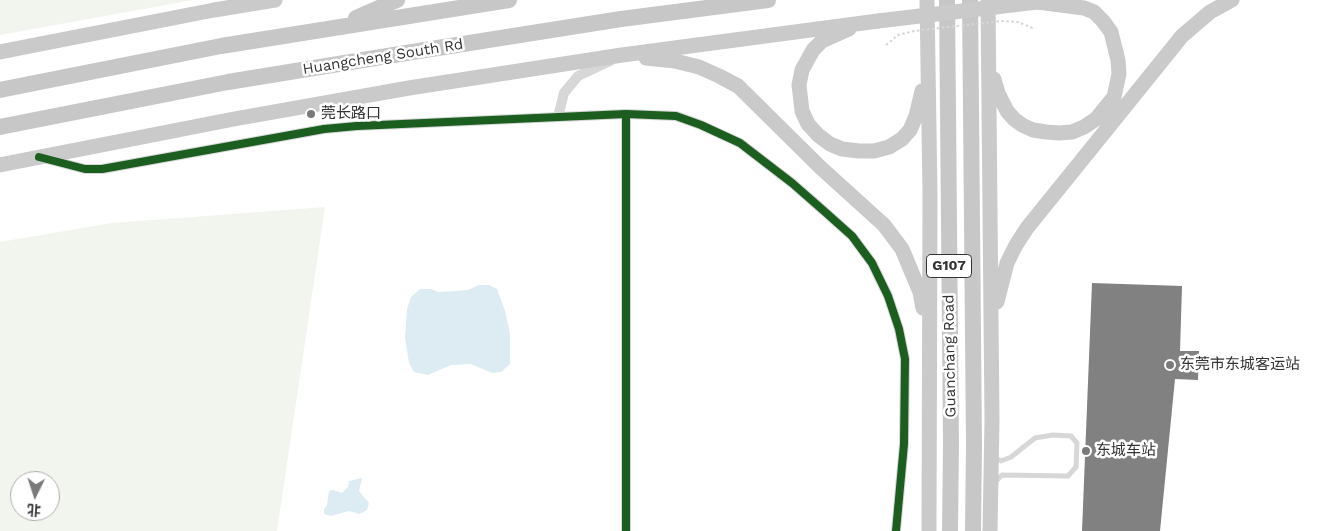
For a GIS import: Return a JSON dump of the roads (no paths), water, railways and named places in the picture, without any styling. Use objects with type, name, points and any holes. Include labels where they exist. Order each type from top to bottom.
[{"type":"highway","points":[[336,28],[397,0]]},
{"type":"highway","points":[[0,90],[221,46],[509,0]]},
{"type":"highway","name":"Huangcheng South Rd","points":[[0,126],[228,82],[397,54],[621,19],[768,0]]},
{"type":"highway","name":"Guanchang Road","points":[[947,0],[950,531]]},
{"type":"highway","name":"Guanchang Road","points":[[970,0],[974,435],[973,531]]},
{"type":"main road","points":[[0,52],[214,10],[275,0]]},
{"type":"main road","points":[[927,0],[930,193],[929,531]]},
{"type":"main road","points":[[988,0],[992,451],[990,531]]},
{"type":"main road","points":[[0,165],[234,119],[409,88],[622,55],[878,20],[1061,0]]},
{"type":"main road","points":[[990,333],[1007,263],[1027,228],[1182,36],[1210,12],[1232,0]]},
{"type":"main road","points":[[989,44],[992,73],[998,93],[1008,111],[1022,125],[1033,130],[1059,133],[1072,132],[1096,119],[1114,97],[1117,86],[1118,60],[1111,32],[1094,12],[1084,8],[1037,2]]},
{"type":"main road","points":[[878,20],[822,41],[813,50],[802,70],[799,84],[802,111],[808,124],[818,136],[830,144],[842,149],[874,151],[890,147],[902,139],[910,130],[920,102],[928,48]]},
{"type":"main road","points":[[622,55],[675,61],[699,67],[738,86],[821,168],[884,225],[902,249],[920,292],[929,337]]},
{"type":"street","points":[[558,117],[564,93],[578,76],[622,55]]},
{"type":"street","points":[[626,114],[626,531]]},
{"type":"street","points":[[39,157],[85,169],[102,169],[324,129],[626,114],[676,116],[740,143],[792,182],[852,236],[872,263],[888,296],[899,329],[905,359],[904,444],[896,531]]},
{"type":"lane","points":[[992,451],[996,460],[1001,461],[1011,457],[1035,438],[1053,435],[1071,436],[1077,443],[1076,467],[1068,476],[1002,475],[996,479],[992,488]]},
{"type":"place","name":"莞长路口","points":[[311,114]]},
{"type":"place","name":"东莞市东城客运站","points":[[1170,365]]},
{"type":"place","name":"东城车站","points":[[1086,451]]}]
